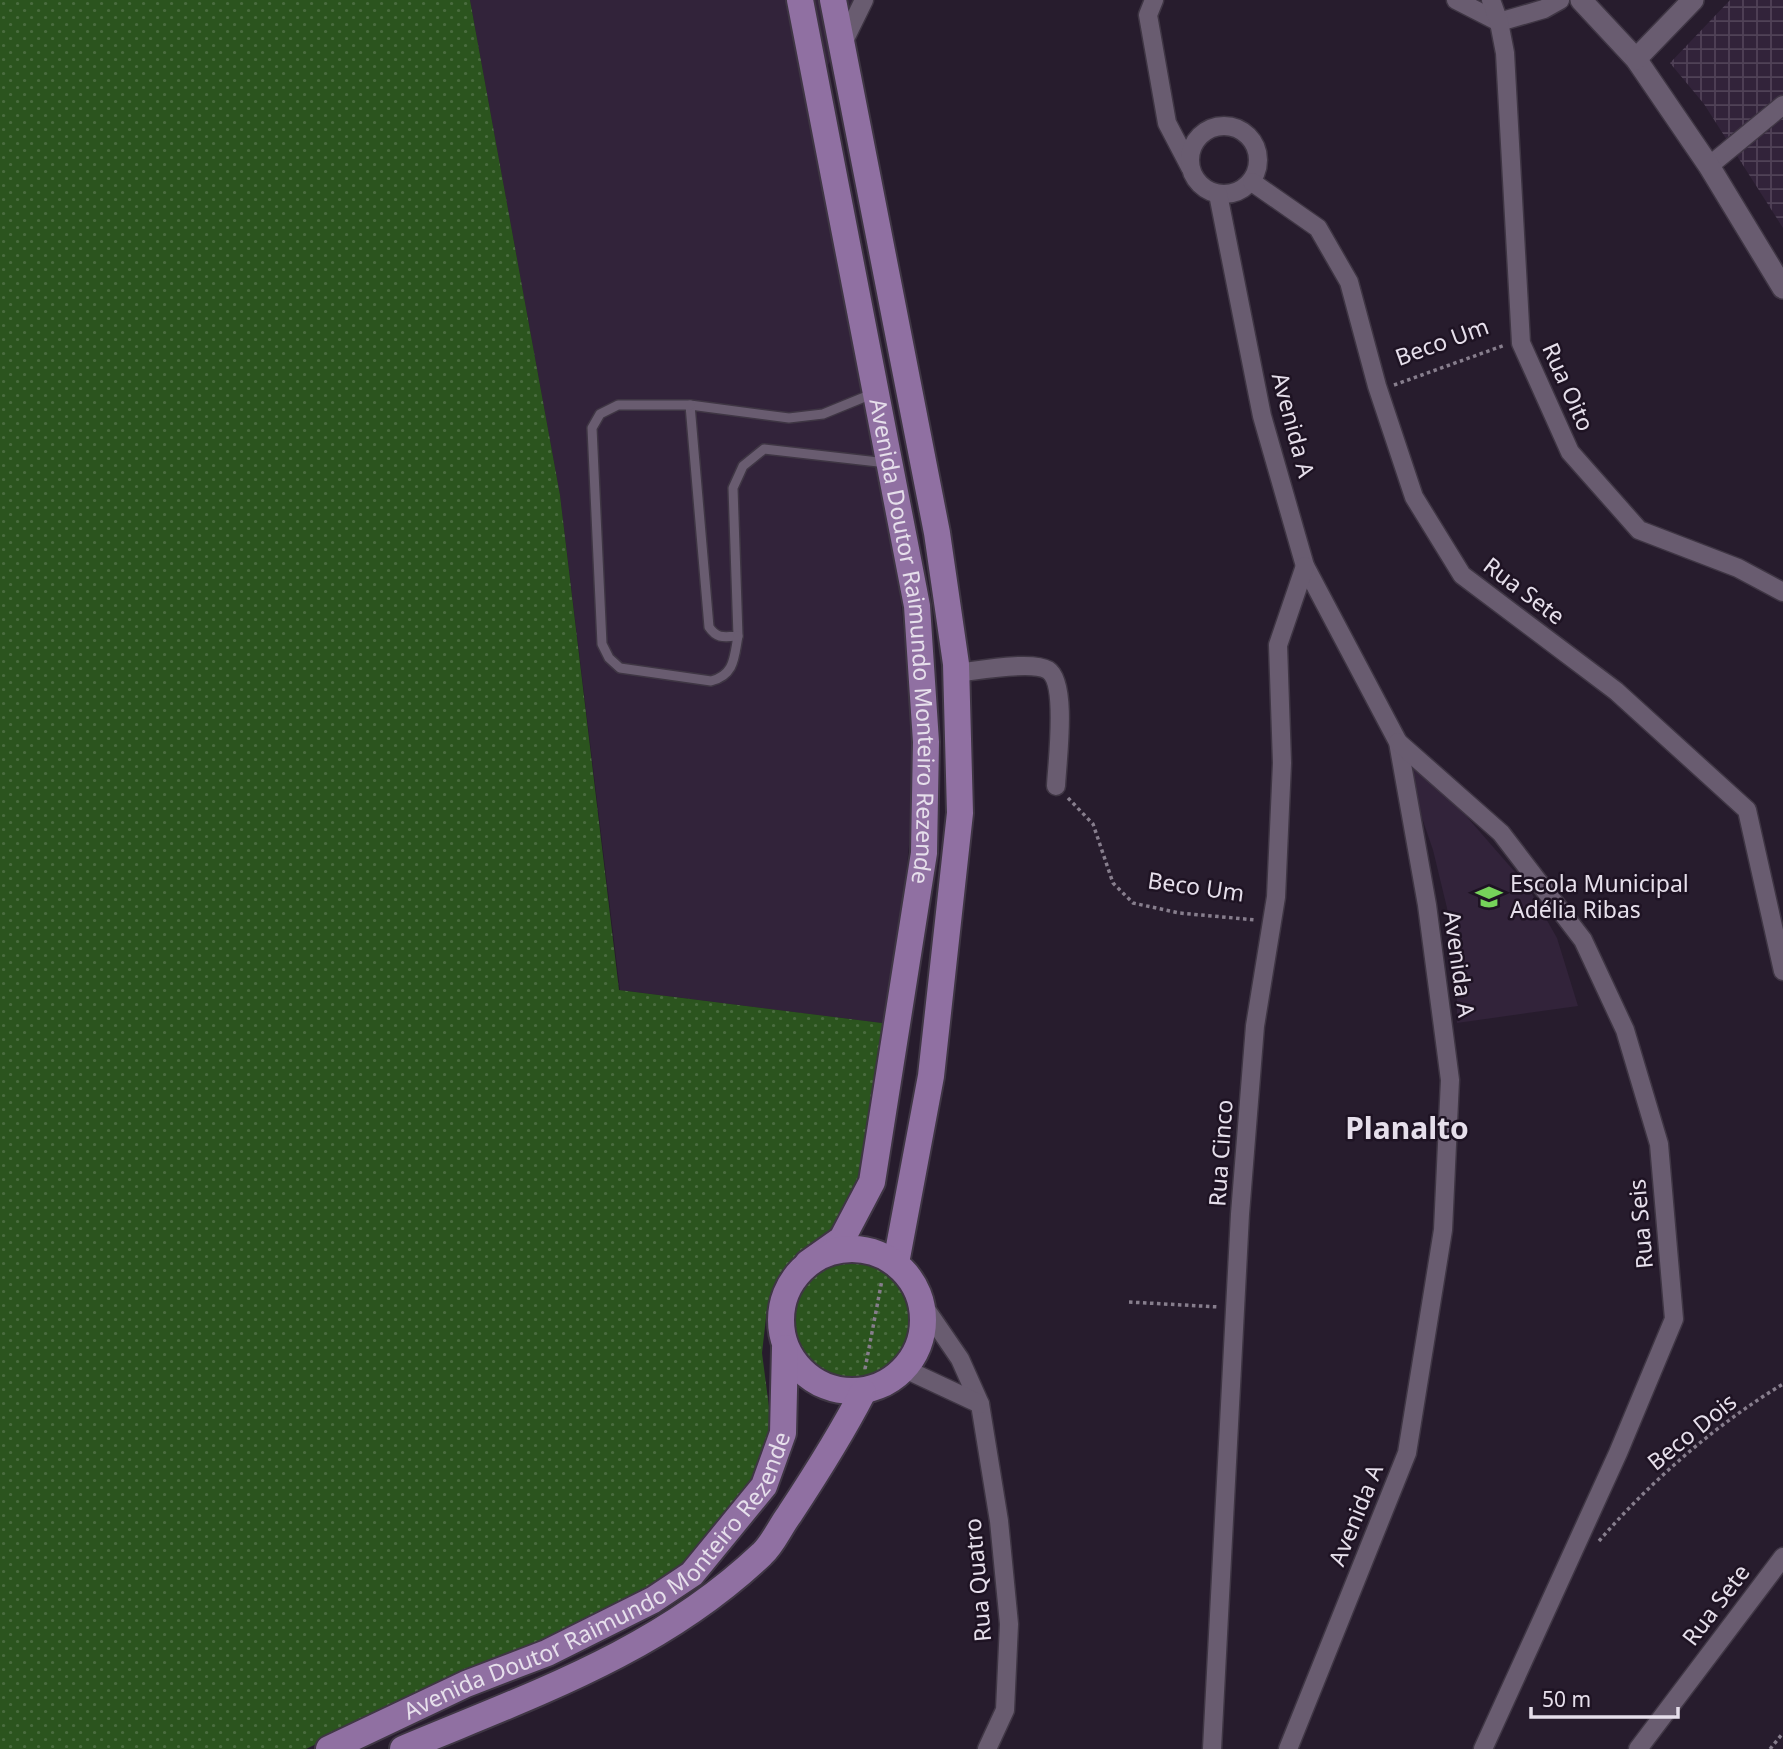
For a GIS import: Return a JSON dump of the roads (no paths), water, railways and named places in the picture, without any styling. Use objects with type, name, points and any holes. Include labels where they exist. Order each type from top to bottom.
[{"type":"main road","name":"Avenida Doutor Raimundo Monteiro Rezende","points":[[329,1749],[466,1684],[547,1653],[653,1600],[692,1574],[764,1486],[783,1433],[785,1348],[780,1325],[782,1301],[792,1280],[808,1263],[842,1239],[872,1182],[924,853],[926,742],[916,606],[800,0]]},
{"type":"main road","name":"Avenida Doutor Raimundo Monteiro Rezende","points":[[808,1263],[826,1253],[846,1248],[867,1250],[891,1260],[931,1076],[959,827],[956,673],[937,533],[833,0]]},
{"type":"main road","points":[[785,1348],[798,1368],[817,1383],[840,1392],[860,1392],[886,1384],[905,1369],[918,1349],[923,1326],[921,1302],[912,1281],[891,1260]]},
{"type":"main road","name":"Avenida Doutor Raimundo Monteiro Rezende","points":[[403,1749],[597,1667],[650,1640],[693,1611],[764,1552],[834,1448],[860,1392]]},
{"type":"street","points":[[842,45],[864,0]]},
{"type":"street","points":[[1154,0],[1148,15],[1167,123],[1190,167],[1200,185],[1218,194],[1237,192],[1252,181],[1257,171],[1257,148],[1242,131],[1232,126],[1209,129],[1200,135],[1193,145],[1190,167]]},
{"type":"street","points":[[1455,0],[1499,22],[1544,9],[1560,0]]},
{"type":"street","name":"Rua Oito","points":[[1491,0],[1499,22],[1506,66],[1521,340],[1570,452],[1639,530],[1738,568],[1783,592]]},
{"type":"street","points":[[1581,0],[1636,60],[1709,166],[1783,288]]},
{"type":"street","points":[[1636,60],[1693,0]]},
{"type":"street","points":[[1709,166],[1783,105]]},
{"type":"street","name":"Rua Sete","points":[[1252,181],[1318,228],[1349,282],[1379,390],[1414,497],[1462,575],[1616,691],[1746,810],[1783,971]]},
{"type":"street","name":"Avenida A","points":[[1218,194],[1262,416],[1306,566],[1398,742],[1427,905],[1450,1080],[1443,1230],[1407,1453],[1288,1749]]},
{"type":"street","name":"Rua Cinco","points":[[1212,1749],[1236,1307],[1255,1026],[1276,897],[1282,762],[1278,645],[1306,566]]},
{"type":"street","points":[[956,673],[1029,666],[1048,670],[1059,685],[1056,786]]},
{"type":"street","name":"Rua Seis","points":[[1398,742],[1501,833],[1583,940],[1625,1030],[1659,1144],[1674,1319],[1618,1453],[1483,1749]]},
{"type":"street","name":"Rua Quatro","points":[[921,1302],[960,1359],[980,1404],[999,1521],[1009,1624],[1006,1710],[987,1749]]},
{"type":"street","points":[[905,1369],[980,1404]]},
{"type":"street","name":"Rua Sete","points":[[1638,1749],[1783,1557]]},
{"type":"lane","points":[[877,392],[823,414],[789,418],[690,405],[618,405],[600,414],[592,428],[602,644],[608,658],[620,668],[711,681],[723,678],[732,669],[738,636],[733,488],[743,466],[764,449],[890,463]]},
{"type":"lane","points":[[690,405],[709,627],[719,638],[738,636]]},
{"type":"place","name":"Escola Municipal Adélia Ribas","points":[[1489,897]]},
{"type":"district","name":"Planalto","points":[[1407,1129]]}]
